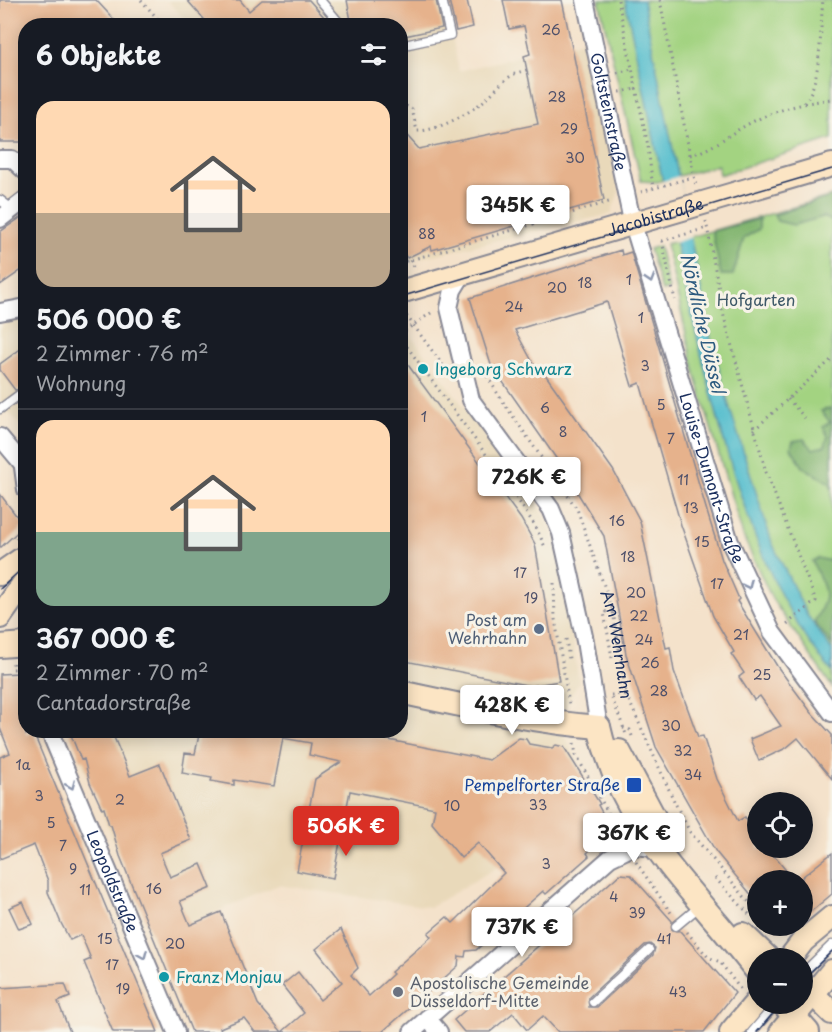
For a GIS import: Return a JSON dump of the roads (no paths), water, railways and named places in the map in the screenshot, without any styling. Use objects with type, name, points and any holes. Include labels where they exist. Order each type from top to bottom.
[{"type":"street","name":"Goltsteinstraße","points":[[585,0],[633,224]]},
{"type":"street","points":[[0,159],[12,159],[18,165]]},
{"type":"street","name":"Jacobistraße","points":[[408,294],[464,272],[832,165]]},
{"type":"street","name":"Louise-Dumont-Straße","points":[[633,224],[730,542],[742,573],[772,632],[832,713]]},
{"type":"street","name":"Am Wehrhahn","points":[[464,272],[453,290],[449,308],[471,400],[551,509],[561,533],[585,641],[599,727],[609,765],[654,848],[747,960]]},
{"type":"street","points":[[0,312],[18,309]]},
{"type":"street","points":[[0,437],[18,460]]},
{"type":"street","points":[[0,574],[18,562]]},
{"type":"street","points":[[0,617],[18,591]]},
{"type":"street","points":[[0,646],[18,645]]},
{"type":"street","points":[[408,694],[501,714],[561,724],[599,727],[612,738],[667,841],[739,929],[758,948]]},
{"type":"street","name":"Leopoldstraße","points":[[52,738],[176,1032]]},
{"type":"street","points":[[412,1032],[610,858],[635,846],[654,848]]},
{"type":"street","points":[[798,948],[832,917]]},
{"type":"street","points":[[813,989],[832,971]]},
{"type":"street","points":[[813,1009],[832,1013]]},
{"type":"street","points":[[731,1032],[747,1013]]},
{"type":"street","points":[[427,1018],[439,1032]]},
{"type":"lane","points":[[320,0],[335,18]]},
{"type":"lane","points":[[408,44],[450,35],[442,0]]},
{"type":"lane","points":[[0,409],[18,396]]},
{"type":"lane","points":[[676,926],[700,906]]},
{"type":"lane","points":[[813,977],[832,945]]},
{"type":"lane","points":[[593,1002],[649,950]]},
{"type":"lane","points":[[752,1032],[781,1014]]},
{"type":"water","name":"Nördliche Düssel","points":[[625,0],[643,0],[711,340],[730,409],[772,543],[807,615],[832,650],[832,672],[796,621],[767,566],[735,478],[712,398],[687,296]]},
{"type":"tram line","points":[[408,295],[832,169]]},
{"type":"tram line","points":[[0,589],[18,572]]},
{"type":"tram line","points":[[813,969],[832,951]]},
{"type":"tram line","points":[[757,1032],[772,1014]]},
{"type":"place","name":"Ingeborg Schwarz","points":[[423,369]]},
{"type":"place","name":"Post am Wehrhahn","points":[[539,629]]},
{"type":"place","name":"Pempelforter Straße","points":[[634,785]]},
{"type":"place","name":"Franz Monjau","points":[[164,977]]},
{"type":"place","name":"Apostolische Gemeinde Düsseldorf-Mitte","points":[[398,992]]},
{"type":"park label","name":"Hofgarten","points":[[756,300]]}]
